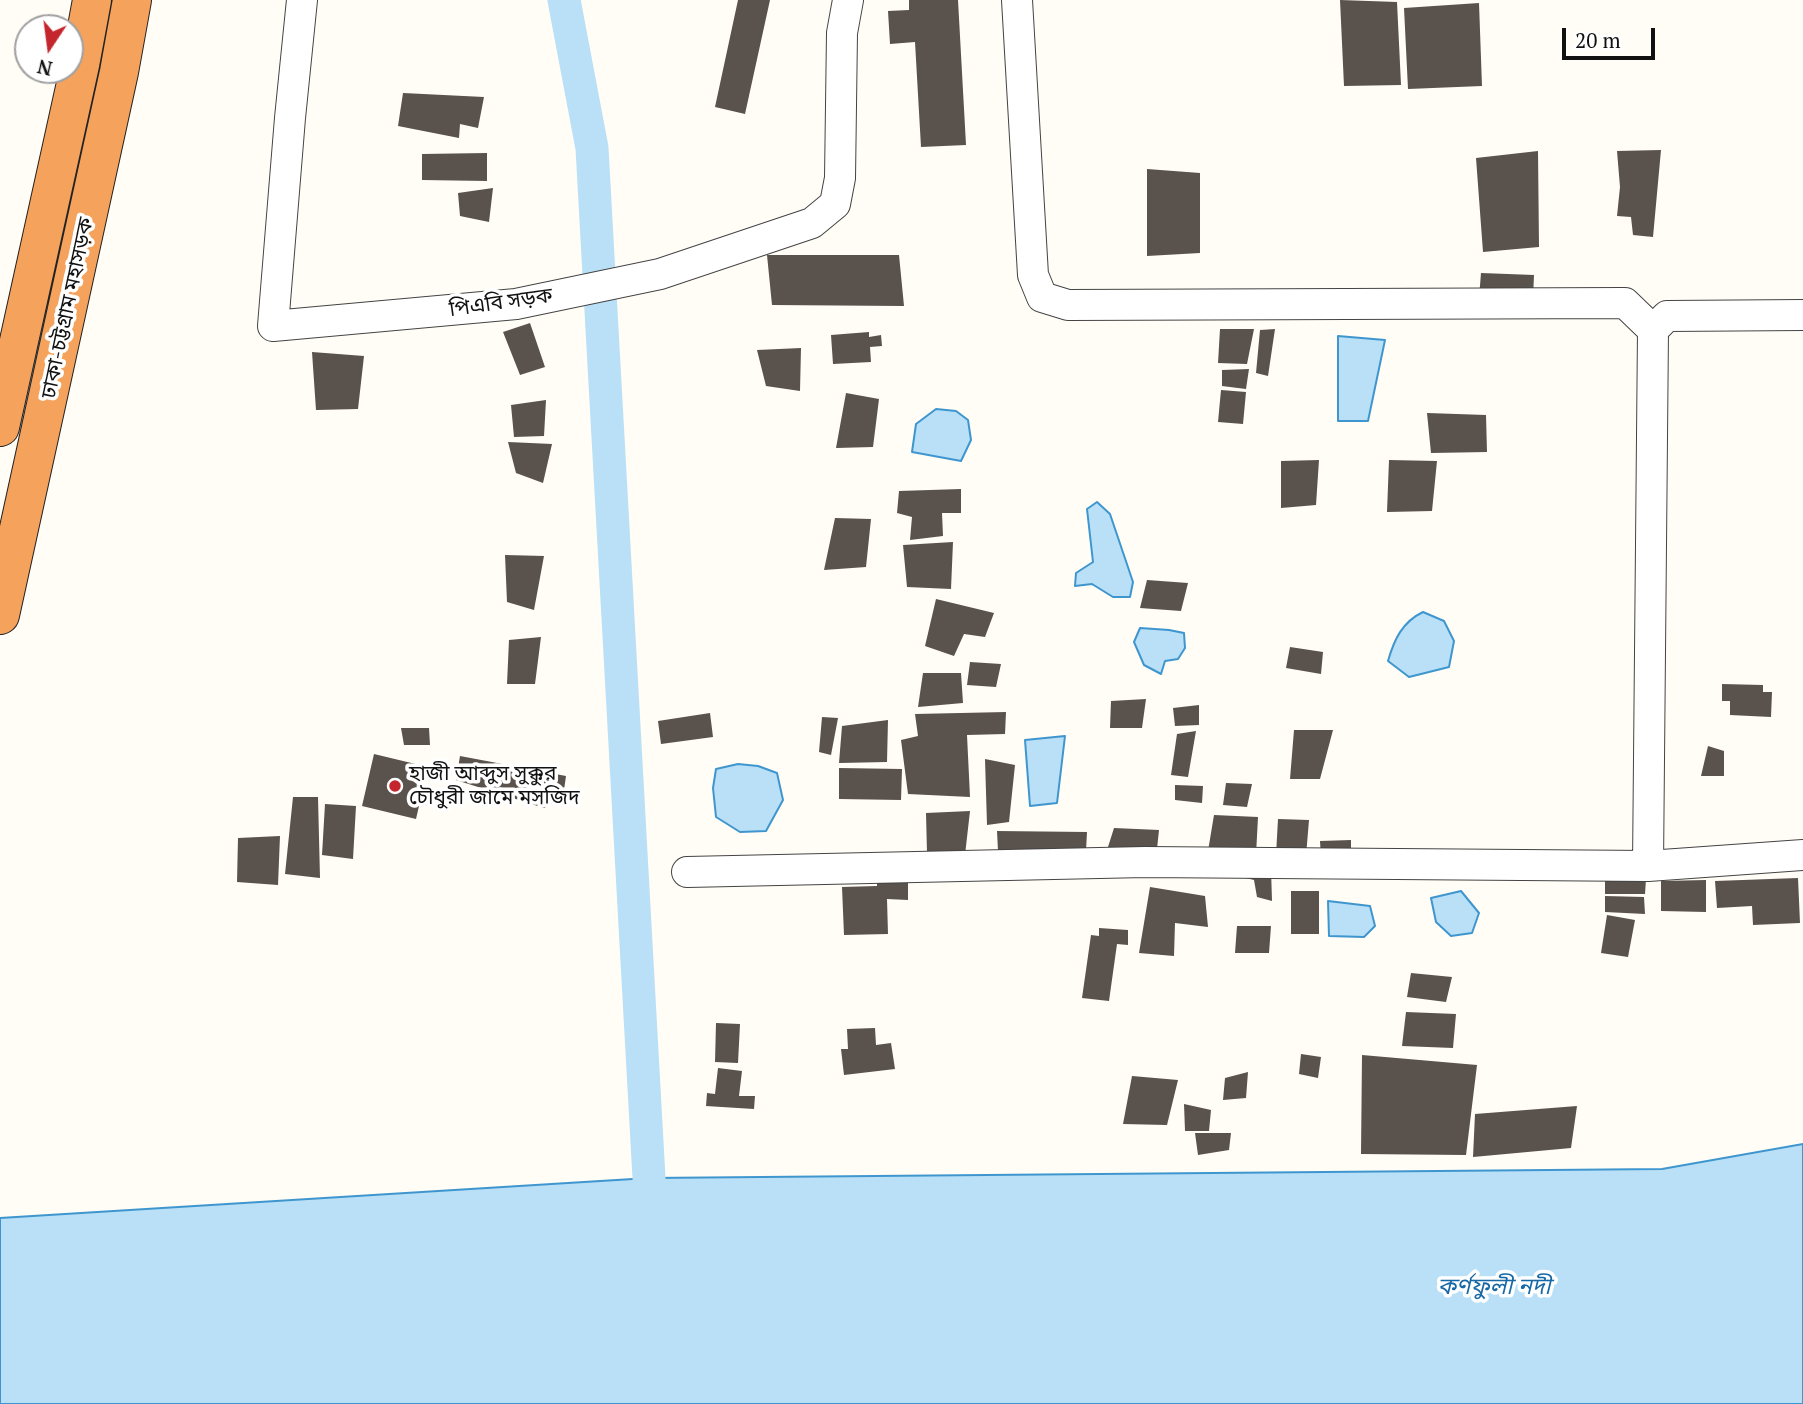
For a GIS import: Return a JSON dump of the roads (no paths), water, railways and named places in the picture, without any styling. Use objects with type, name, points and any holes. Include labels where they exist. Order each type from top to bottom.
[{"type":"highway","name":"ঢাকা-চট্টগ্রাম মহাসড়ক","points":[[0,427],[92,0]]},
{"type":"highway","name":"ঢাকা-চট্টগ্রাম মহাসড়ক","points":[[0,615],[119,72],[132,0]]},
{"type":"street","name":"পিএবি সড়ক","points":[[302,0],[273,326],[516,304],[660,274],[812,223],[835,204],[840,178],[842,33],[848,0]]},
{"type":"street","points":[[1017,0],[1033,275],[1042,297],[1068,305],[1625,303],[1653,330]]},
{"type":"street","points":[[1648,866],[1653,330],[1667,316],[1803,315]]},
{"type":"street","points":[[687,872],[1145,862],[1648,866],[1803,855]]},
{"type":"water","points":[[1338,336],[1385,340],[1368,421],[1338,421]]},
{"type":"water","points":[[936,409],[956,411],[968,420],[971,440],[961,461],[912,452],[916,424]]},
{"type":"water","points":[[1097,502],[1110,514],[1133,582],[1130,597],[1113,597],[1092,584],[1075,586],[1076,573],[1093,562],[1087,509]]},
{"type":"water","points":[[1423,612],[1444,621],[1454,641],[1449,667],[1409,677],[1388,661],[1400,632]]},
{"type":"water","points":[[1140,628],[1184,633],[1185,648],[1178,659],[1165,661],[1161,674],[1144,665],[1134,642]]},
{"type":"water","points":[[1065,736],[1057,803],[1030,806],[1025,740]]},
{"type":"water","points":[[738,764],[758,766],[777,773],[783,800],[766,831],[740,832],[716,817],[713,788],[716,769]]},
{"type":"water","points":[[1461,891],[1479,913],[1472,933],[1451,936],[1436,922],[1431,898]]},
{"type":"water","points":[[1328,901],[1370,906],[1375,926],[1364,937],[1329,936]]},
{"type":"water","name":"কর্ণফুলী নদী","points":[[1803,1144],[1803,1404],[0,1404],[0,1218],[649,1178],[1662,1169]]},
{"type":"waterway","points":[[564,0],[592,148],[649,1178]]},
{"type":"place","name":"হাজী আব্দুস সুক্কুর চৌধুরী জামে মসজিদ","points":[[395,786]]}]
